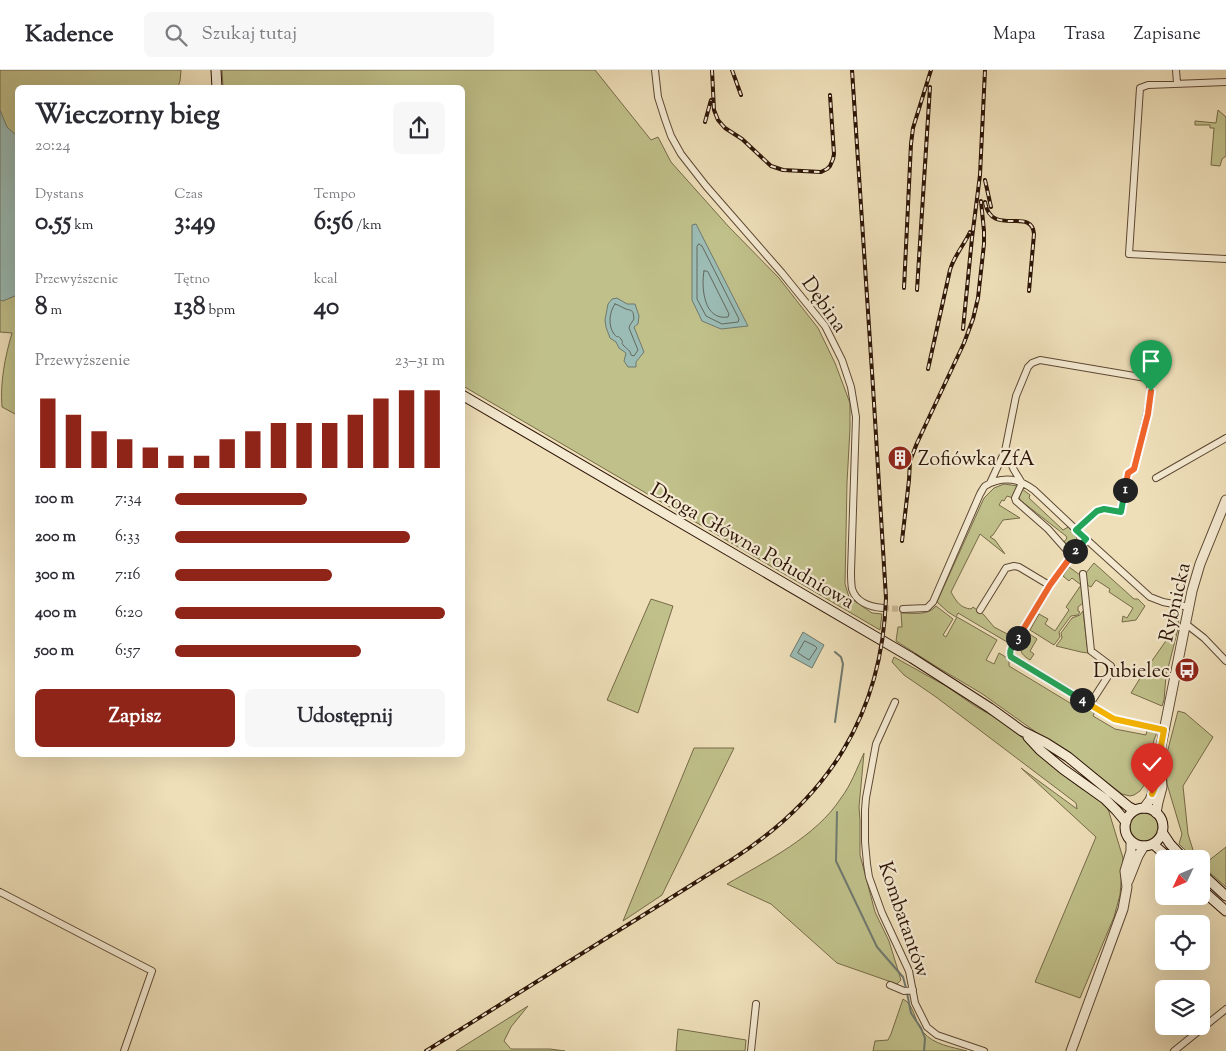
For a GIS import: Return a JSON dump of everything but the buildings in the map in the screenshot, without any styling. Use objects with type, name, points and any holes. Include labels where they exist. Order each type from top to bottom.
[{"type":"main road","points":[[216,70],[216,85]]},
{"type":"main road","name":"Droga Główna Południowa","points":[[465,397],[894,647],[1022,731],[1068,757],[1129,807],[1140,809]]},
{"type":"main road","name":"Rybnicka","points":[[1156,813],[1162,787],[1160,752],[1192,591],[1200,564],[1226,500]]},
{"type":"main road","name":"Droga Główna Południowa","points":[[1022,731],[1040,750],[1063,769],[1105,798],[1126,822]]},
{"type":"main road","name":"Rybnicka","points":[[1140,809],[1150,800],[1160,775]]},
{"type":"main road","points":[[1140,809],[1152,810],[1156,813],[1162,822],[1162,832],[1159,839],[1148,845],[1138,846],[1131,842],[1125,831],[1126,822],[1130,814],[1140,809]]},
{"type":"main road","points":[[1162,832],[1175,850]]},
{"type":"main road","points":[[1071,1051],[1126,900],[1127,884],[1125,871],[1131,842]]},
{"type":"main road","points":[[1148,845],[1156,850]]},
{"type":"main road","points":[[1127,884],[1133,866],[1148,845]]},
{"type":"main road","points":[[1210,881],[1226,896]]},
{"type":"main road","points":[[1210,897],[1226,911]]},
{"type":"street","name":"Dębina","points":[[655,70],[658,97],[671,136],[681,154],[825,326],[842,360],[851,387],[856,416],[852,589],[856,596],[866,605],[883,608]]},
{"type":"street","points":[[1176,70],[1178,83]]},
{"type":"street","points":[[1226,82],[1148,85],[1140,88],[1130,254],[1226,260]]},
{"type":"street","points":[[990,483],[1005,451],[1016,397],[1032,363],[1040,360],[1146,378],[1150,384],[1151,391],[1148,414],[1134,469],[1128,473],[1121,512],[1104,509],[1097,511],[1076,530]]},
{"type":"street","points":[[1156,478],[1226,438]]},
{"type":"street","points":[[1005,451],[1022,482]]},
{"type":"street","points":[[902,609],[927,608],[933,602],[985,486],[1000,480],[1013,479],[1022,482],[1034,490],[1150,597],[1162,602],[1189,607]]},
{"type":"street","points":[[1022,482],[1015,498],[1016,501],[1048,529],[1071,555]]},
{"type":"street","points":[[1086,539],[1071,555],[1050,585],[1013,646],[1010,654],[1011,657],[1114,719],[1164,730]]},
{"type":"street","points":[[980,610],[1006,568],[1019,567],[1050,585]]},
{"type":"street","points":[[1083,574],[1091,651],[1112,666],[1112,670],[1090,704]]},
{"type":"street","points":[[1186,624],[1204,638],[1226,660]]},
{"type":"street","name":"Kombatantów","points":[[895,702],[879,735],[865,810],[866,852],[869,877],[882,913],[909,971],[909,990],[927,1027],[937,1035],[984,1051]]},
{"type":"street","points":[[0,892],[152,971],[124,1051]]},
{"type":"street","points":[[890,985],[909,990]]},
{"type":"street","points":[[751,1051],[756,1004]]},
{"type":"street","points":[[1174,1051],[1226,1009]]},
{"type":"green space","points":[[0,70],[181,70],[179,85],[15,85],[15,414],[2,407],[4,370],[12,333],[0,332]]},
{"type":"green space","points":[[222,70],[595,70],[651,140],[658,137],[671,162],[729,227],[779,278],[818,328],[835,363],[850,403],[845,584],[849,597],[872,613],[882,614],[880,630],[465,387],[465,85],[223,85]]},
{"type":"green space","points":[[1218,110],[1226,117],[1226,156],[1222,159],[1220,166],[1211,165],[1214,128],[1210,128],[1210,125],[1195,125],[1195,121],[1216,123]]},
{"type":"green space","points":[[1004,484],[1018,486],[1013,498],[1007,496],[999,505],[1020,518],[1003,520],[990,537],[995,540],[1005,554],[980,534],[951,592],[961,606],[971,609],[973,607],[984,615],[994,627],[1011,636],[1007,642],[958,613],[956,617],[937,602],[984,498],[994,488]]},
{"type":"green space","points":[[1022,489],[1063,530],[1068,527],[1076,535],[1077,539],[1073,546],[1069,546],[1064,542],[1067,538],[1066,536],[1020,500],[1019,496]]},
{"type":"green space","points":[[1094,563],[1134,599],[1138,599],[1145,606],[1136,620],[1122,622],[1123,616],[1127,618],[1133,608],[1109,592],[1110,589],[1096,580],[1091,587],[1087,585],[1085,574]]},
{"type":"green space","points":[[1069,567],[1080,575],[1083,603],[1078,607],[1080,612],[1078,615],[1071,616],[1059,632],[1060,637],[1054,645],[1030,630],[1039,614],[1048,619],[1045,624],[1055,631],[1069,610],[1066,607],[1081,585],[1072,578],[1069,581],[1063,576]]},
{"type":"green space","points":[[651,599],[673,606],[638,713],[607,700]]},
{"type":"green space","points":[[936,606],[953,619],[943,635],[946,637],[957,617],[997,640],[986,660],[994,664],[999,653],[1009,659],[1009,666],[1080,709],[1082,703],[1095,711],[1093,716],[1115,729],[1146,735],[1147,730],[1157,732],[1145,784],[1140,791],[1130,796],[1122,794],[1068,752],[1040,735],[981,693],[896,641],[898,627],[902,627],[901,613],[925,613]]},
{"type":"green space","points":[[1170,610],[1178,615],[1179,625],[1166,676],[1162,706],[1131,693],[1177,625],[1166,615]]},
{"type":"green space","points":[[1083,611],[1088,653],[1056,646],[1062,638],[1061,633],[1072,618],[1080,615]]},
{"type":"green space","points":[[1028,633],[1037,639],[1030,651],[1034,654],[1030,660],[1021,651],[1022,644]]},
{"type":"green space","points":[[894,657],[946,686],[1003,722],[1036,749],[1063,775],[1082,789],[1105,802],[1123,858],[1120,895],[1114,917],[1080,998],[1035,982],[1096,837],[1021,768],[1077,809],[1076,803],[904,675],[892,662]]},
{"type":"green space","points":[[1178,711],[1185,713],[1213,737],[1183,786],[1188,834],[1193,850],[1185,850],[1179,844],[1182,834],[1167,784],[1166,757]]},
{"type":"green space","points":[[694,748],[734,748],[662,895],[623,921]]},
{"type":"green space","points":[[864,753],[859,807],[860,855],[875,912],[889,941],[901,980],[897,984],[837,963],[771,904],[727,884],[774,857],[818,825],[831,812],[845,793]]},
{"type":"green space","points":[[1144,813],[1154,817],[1158,827],[1154,837],[1144,841],[1134,837],[1130,827],[1134,817]]},
{"type":"green space","points":[[1226,847],[1226,887],[1210,873],[1210,860]]},
{"type":"green space","points":[[903,999],[910,1005],[920,1028],[927,1036],[944,1045],[967,1051],[873,1051],[875,1041],[888,1040]]},
{"type":"green space","points":[[528,1006],[511,1027],[504,1041],[511,1049],[565,1051],[456,1051]]},
{"type":"green space","points":[[678,1029],[746,1040],[745,1051],[676,1051]]},
{"type":"water","points":[[0,110],[7,127],[15,134],[15,296],[3,301],[0,300]]},
{"type":"water","points":[[696,224],[748,326],[721,329],[702,321],[692,300],[692,225]]},
{"type":"water","points":[[617,298],[627,304],[635,304],[639,316],[638,324],[634,327],[644,352],[636,362],[636,367],[628,367],[624,361],[626,353],[610,338],[606,327],[605,320],[608,304],[612,299]]},
{"type":"water","points":[[803,632],[824,645],[812,668],[790,656]]},
{"type":"waterway","points":[[835,652],[841,657],[843,664],[835,722]]},
{"type":"waterway","points":[[837,812],[836,861],[877,947],[903,977],[906,988]]},
{"type":"waterway","points":[[907,993],[911,1013],[925,1038],[924,1051]]},
{"type":"tunnel","points":[[883,608],[903,609]]},
{"type":"railway","points":[[712,70],[714,110],[718,120],[771,166],[783,170],[821,172],[830,166],[834,154],[830,95]]},
{"type":"railway","points":[[732,70],[741,95]]},
{"type":"railway","points":[[426,1051],[733,859],[767,835],[797,808],[823,780],[844,749],[861,715],[874,679],[882,640],[886,598],[852,70]]},
{"type":"railway","points":[[904,288],[911,144],[913,128],[931,70]]},
{"type":"railway","points":[[963,329],[980,175],[985,70]]},
{"type":"railway","points":[[917,290],[930,87]]},
{"type":"railway","points":[[705,122],[711,100]]},
{"type":"railway","points":[[985,180],[991,207]]},
{"type":"railway","points":[[902,541],[910,461],[964,343],[978,298],[984,244],[981,201]]},
{"type":"railway","points":[[985,202],[989,213],[995,218],[1003,221],[1026,222],[1032,226],[1034,234],[1029,291]]},
{"type":"railway","points":[[928,369],[950,270],[970,232]]},
{"type":"place","name":"Zofiówka ZfA","points":[[900,458]]},
{"type":"place","name":"Dubielec","points":[[1187,670]]},
{"type":"route","points":[[1151,391],[1148,414],[1134,469],[1128,473],[1121,512],[1104,509],[1097,511],[1076,530],[1086,539],[1071,555],[1050,585],[1010,651],[1010,654],[1011,657],[1114,719],[1164,730],[1160,752],[1160,775],[1152,794]]}]
